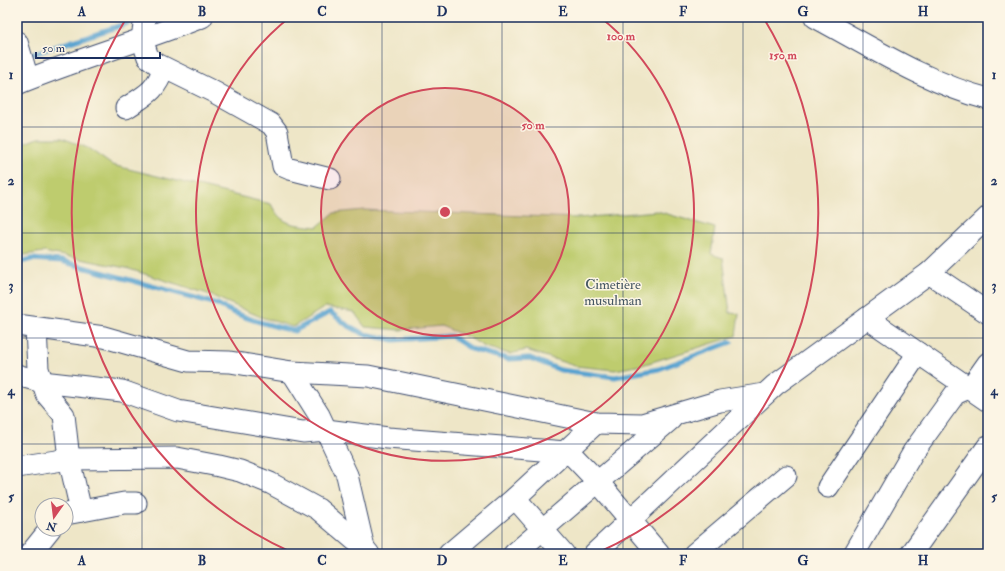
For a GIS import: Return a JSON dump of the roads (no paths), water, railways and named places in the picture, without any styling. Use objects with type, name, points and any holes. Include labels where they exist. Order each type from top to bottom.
[{"type":"street","points":[[145,17],[142,38],[148,57],[164,68],[214,92],[271,124],[277,132],[283,166],[330,179]]},
{"type":"street","points":[[17,42],[23,81],[79,59],[202,17]]},
{"type":"street","points":[[815,17],[878,52],[960,92],[988,99]]},
{"type":"street","points":[[126,108],[153,90],[158,83],[164,68]]},
{"type":"street","points":[[594,554],[775,385],[929,273],[988,217]]},
{"type":"street","points":[[929,273],[988,313]]},
{"type":"street","points":[[867,318],[988,401]]},
{"type":"street","points":[[73,497],[64,415],[46,395],[26,326],[104,337],[188,361],[230,362],[292,372],[368,376],[596,422],[642,424],[720,401],[765,394]]},
{"type":"street","points":[[828,487],[918,353]]},
{"type":"street","points":[[854,554],[913,452],[955,394],[969,388],[988,363]]},
{"type":"street","points":[[292,372],[319,415],[347,475],[364,552]]},
{"type":"street","points":[[17,375],[42,382],[122,391],[178,411],[303,432],[326,430],[388,438],[566,452],[574,457],[598,482],[659,554]]},
{"type":"street","points":[[514,554],[678,414]]},
{"type":"street","points":[[449,554],[515,498],[566,452],[596,422]]},
{"type":"street","points":[[911,554],[988,446]]},
{"type":"street","points":[[17,467],[69,459],[177,458],[240,471],[270,484],[318,509],[364,552]]},
{"type":"street","points":[[694,554],[786,476]]},
{"type":"street","points":[[515,498],[564,554]]},
{"type":"street","points":[[74,512],[124,503],[136,503]]},
{"type":"street","points":[[30,554],[44,537]]},
{"type":"waterway","points":[[27,56],[140,19]]},
{"type":"waterway","points":[[17,263],[32,259],[61,261],[217,304],[245,317],[294,331],[330,312],[347,325],[364,334],[394,340],[451,336],[471,349],[508,359],[530,358],[560,370],[615,377],[659,369],[731,342]]},
{"type":"park label","name":"Cimetière musulman","points":[[613,292]]}]
